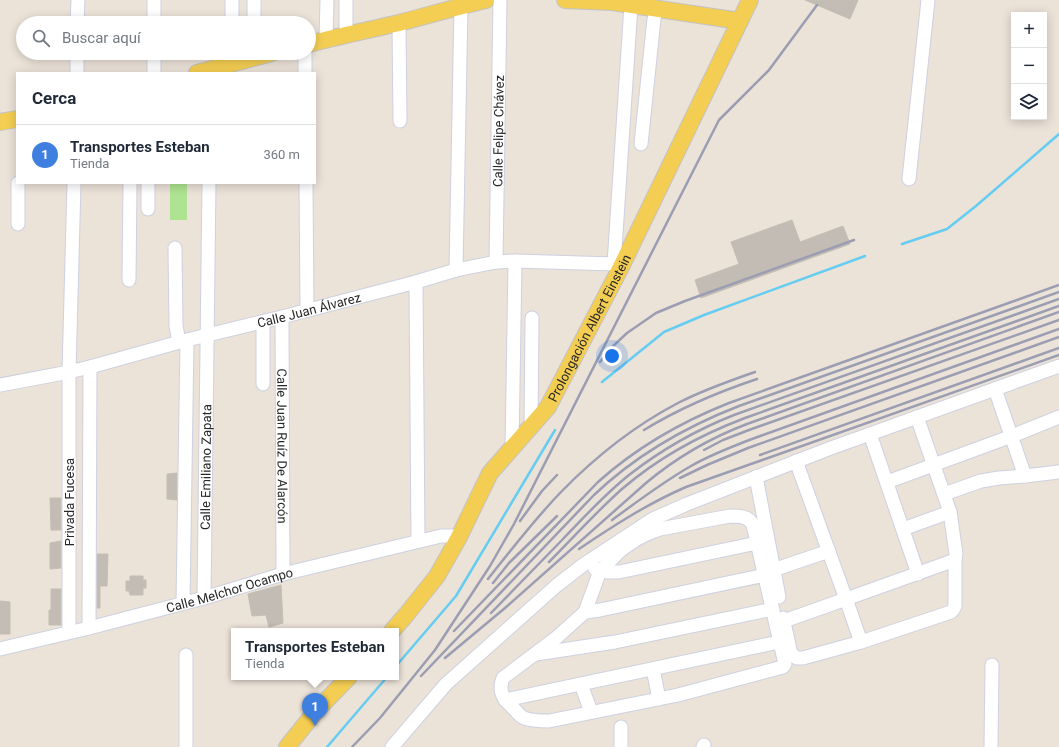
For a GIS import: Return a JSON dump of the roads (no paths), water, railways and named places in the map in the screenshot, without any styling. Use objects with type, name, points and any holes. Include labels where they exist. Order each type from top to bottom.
[{"type":"main road","points":[[316,42],[399,23],[486,0]]},
{"type":"main road","points":[[565,0],[612,1],[740,21]]},
{"type":"main road","name":"Prolongación Albert Einstein","points":[[395,628],[436,576],[458,539],[490,473],[548,408],[750,0]]},
{"type":"main road","points":[[206,72],[228,60]]},
{"type":"main road","points":[[0,122],[16,119]]},
{"type":"main road","points":[[287,747],[316,711],[346,680]]},
{"type":"street","points":[[77,16],[78,0]]},
{"type":"street","points":[[154,0],[154,16]]},
{"type":"street","points":[[232,0],[232,16]]},
{"type":"street","points":[[254,0],[254,16]]},
{"type":"street","points":[[326,39],[327,0]]},
{"type":"street","points":[[346,0],[346,34]]},
{"type":"street","name":"Calle Felipe Chávez","points":[[496,262],[500,0]]},
{"type":"street","points":[[909,179],[928,0]]},
{"type":"street","points":[[617,266],[631,5]]},
{"type":"street","points":[[456,270],[461,6]]},
{"type":"street","points":[[641,144],[656,9]]},
{"type":"street","points":[[399,23],[400,121]]},
{"type":"street","points":[[77,60],[77,72]]},
{"type":"street","points":[[154,60],[154,72]]},
{"type":"street","points":[[305,60],[305,72]]},
{"type":"street","points":[[18,184],[18,224]]},
{"type":"street","name":"Privada Fucesa","points":[[69,632],[69,372],[74,184]]},
{"type":"street","points":[[129,280],[130,184]]},
{"type":"street","points":[[148,184],[148,209]]},
{"type":"street","name":"Calle Emiliano Zapata","points":[[204,598],[209,184]]},
{"type":"street","points":[[306,184],[308,310]]},
{"type":"street","points":[[175,248],[176,326],[183,341],[184,603]]},
{"type":"street","points":[[512,448],[515,261]]},
{"type":"street","name":"Calle Juan Álvarez","points":[[0,385],[90,367],[183,341],[263,322],[416,282],[456,270],[496,262],[515,261],[617,266]]},
{"type":"street","points":[[416,282],[418,541]]},
{"type":"street","name":"Calle Juan Ruíz De Alarcón","points":[[282,317],[283,574]]},
{"type":"street","points":[[531,428],[532,318]]},
{"type":"street","points":[[263,322],[263,384]]},
{"type":"street","points":[[392,747],[446,684],[556,586],[642,526],[664,514],[796,461],[1059,366]]},
{"type":"street","points":[[89,628],[90,367]]},
{"type":"street","points":[[995,389],[1025,476]]},
{"type":"street","points":[[756,477],[769,572],[772,609],[785,664],[782,668],[678,695],[549,721],[530,720],[522,717],[505,700],[501,689],[503,678],[556,638],[585,612],[600,571],[621,550],[637,539],[660,529],[730,516],[742,516],[750,520],[753,525],[757,543],[769,572],[784,621],[791,654],[797,658],[810,657],[861,642],[951,612],[955,606],[956,551],[950,512],[917,417]]},
{"type":"street","points":[[887,482],[1059,417]]},
{"type":"street","points":[[870,434],[918,574]]},
{"type":"street","points":[[796,461],[861,642]]},
{"type":"street","points":[[944,494],[981,481],[1059,472]]},
{"type":"street","points":[[903,529],[950,512]]},
{"type":"street","name":"Calle Melchor Ocampo","points":[[0,648],[89,628],[204,598],[283,574],[418,541],[446,535],[453,536],[458,539]]},
{"type":"street","points":[[583,566],[600,571],[619,572],[757,543]]},
{"type":"street","points":[[585,612],[600,610],[769,572],[829,551]]},
{"type":"street","points":[[784,621],[955,560]]},
{"type":"street","points":[[534,655],[615,642],[772,609]]},
{"type":"street","points":[[505,700],[779,642]]},
{"type":"street","points":[[186,655],[186,747]]},
{"type":"street","points":[[991,747],[992,665]]},
{"type":"street","points":[[653,669],[659,699]]},
{"type":"street","points":[[581,684],[591,712]]},
{"type":"street","points":[[621,727],[621,747]]},
{"type":"waterway","points":[[902,244],[947,229],[976,206],[1059,134]]},
{"type":"waterway","points":[[602,382],[664,332],[704,315],[865,256]]},
{"type":"waterway","points":[[399,662],[456,596],[555,430]]},
{"type":"waterway","points":[[327,747],[384,680]]},
{"type":"railway","points":[[352,747],[380,718],[435,650],[490,566],[514,524],[719,120],[769,70],[817,5]]},
{"type":"railway","points":[[600,362],[610,349],[627,333],[656,313],[685,301],[854,240]]},
{"type":"railway","points":[[454,631],[598,482],[613,469],[660,436],[694,418],[729,403],[1059,285]]},
{"type":"railway","points":[[421,676],[594,495],[627,467],[662,443],[699,423],[739,406],[1059,292]]},
{"type":"railway","points":[[491,613],[612,490],[641,466],[679,441],[734,415],[1059,299]]},
{"type":"railway","points":[[549,562],[622,489],[650,467],[680,448],[745,418],[1059,306]]},
{"type":"railway","points":[[445,658],[505,608],[646,483],[694,449],[720,435],[747,424],[1059,312]]},
{"type":"railway","points":[[704,450],[723,440],[749,430],[1059,320]]},
{"type":"railway","points":[[612,520],[670,479],[698,462],[721,451],[1059,329]]},
{"type":"railway","points":[[680,478],[748,448],[1059,337]]},
{"type":"railway","points":[[760,455],[1059,348]]},
{"type":"railway","points":[[579,549],[631,516],[686,487],[1059,355]]},
{"type":"railway","points":[[488,579],[550,503],[587,467],[616,443],[646,422],[687,398],[755,372]]},
{"type":"railway","points":[[644,430],[699,401],[757,379]]},
{"type":"railway","points":[[520,521],[542,491],[557,475]]},
{"type":"railway","points":[[493,583],[509,563],[557,516]]},
{"type":"place","name":"Transportes Esteban","points":[[315,726]]}]
